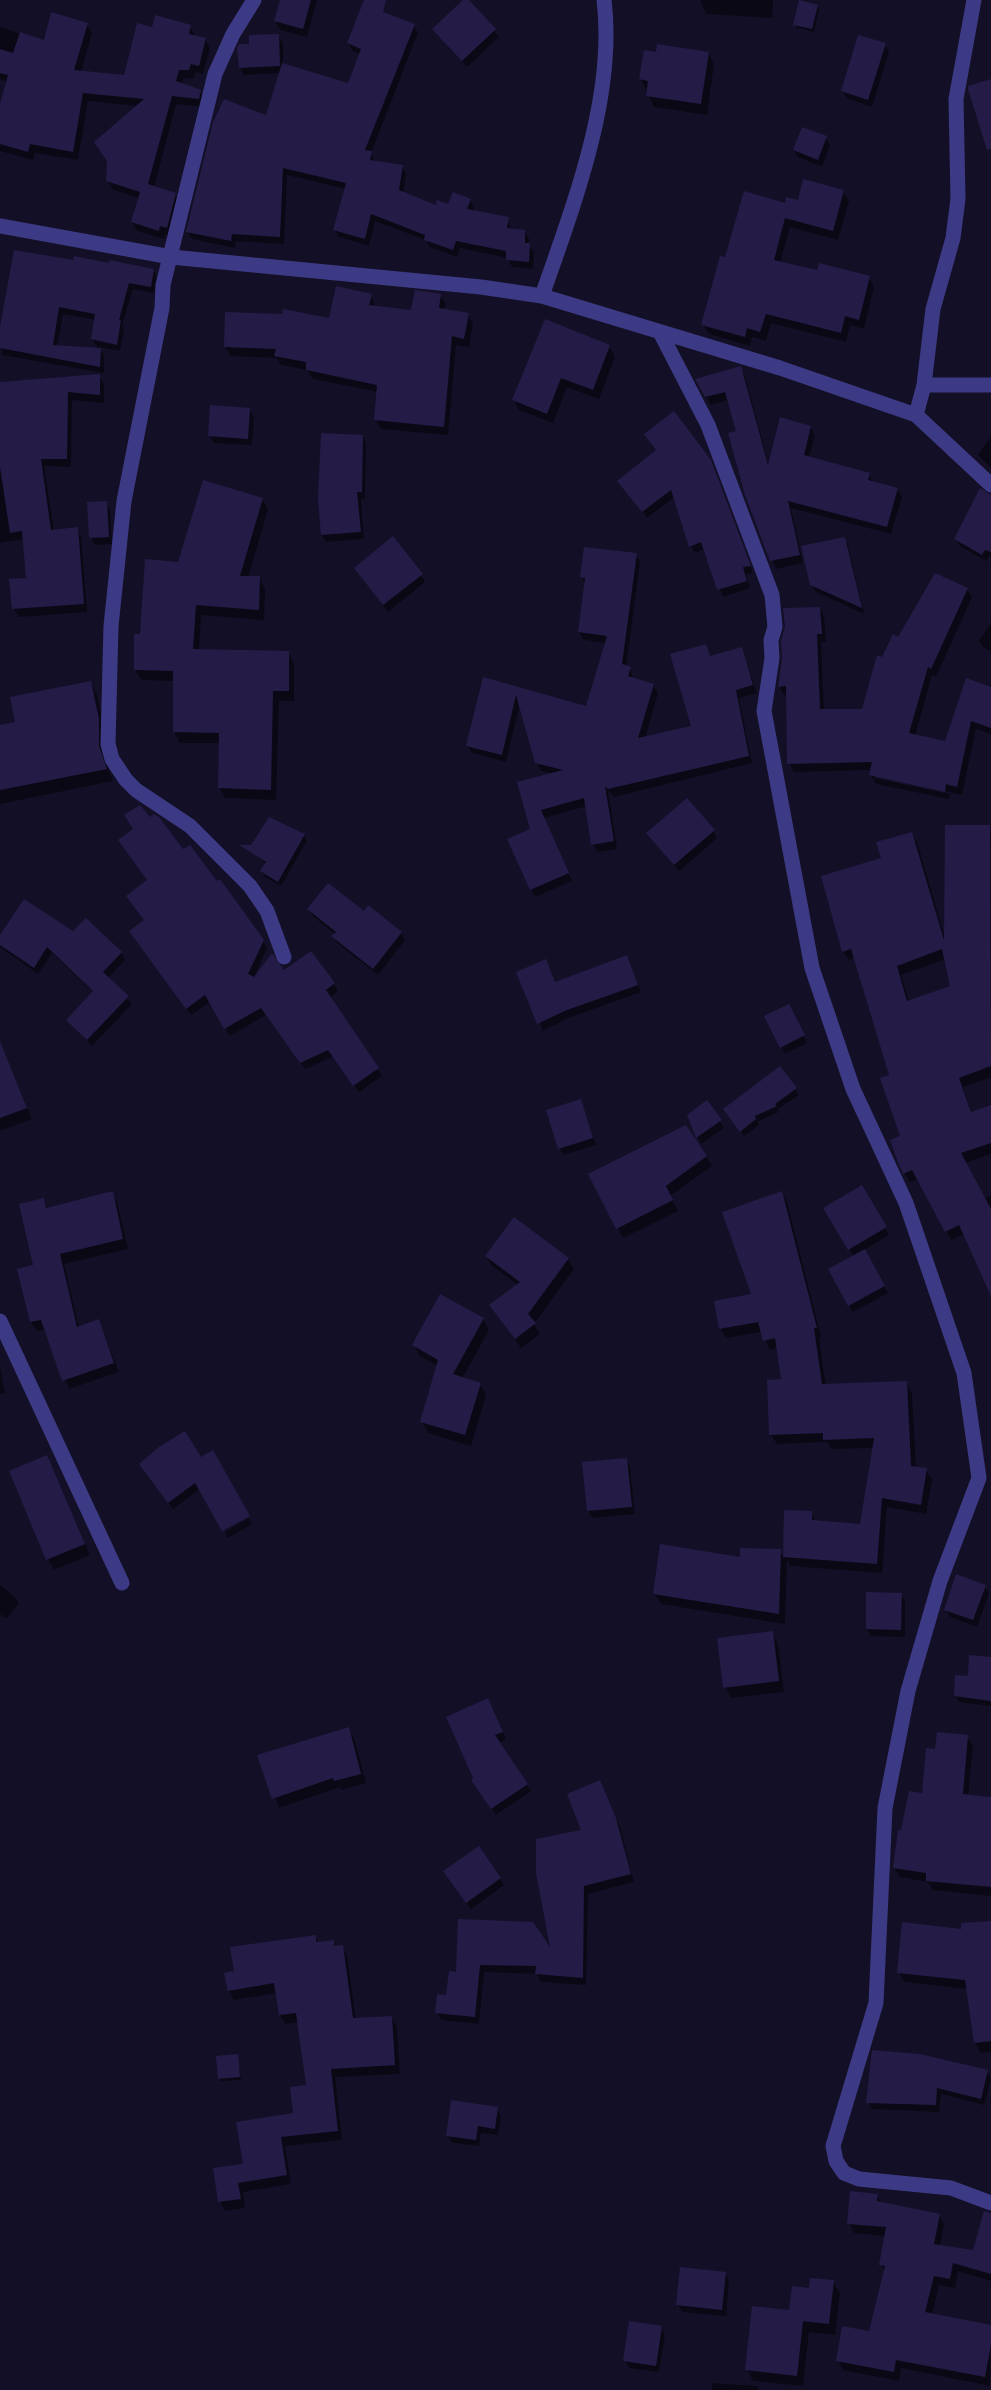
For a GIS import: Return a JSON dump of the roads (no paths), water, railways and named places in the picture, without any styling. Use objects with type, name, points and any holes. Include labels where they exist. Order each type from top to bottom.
[{"type":"street","points":[[254,0],[233,34],[215,74],[163,285],[162,308],[124,501],[111,626],[108,744],[117,770],[131,785],[190,826],[250,885],[267,912],[284,957]]},
{"type":"street","points":[[542,296],[582,179],[598,108],[606,27],[604,0]]},
{"type":"street","points":[[916,415],[924,385],[933,309],[955,228],[958,199],[956,99],[974,0]]},
{"type":"street","points":[[0,226],[171,257],[470,286],[542,296],[661,334],[780,368],[916,415],[991,485]]},
{"type":"street","points":[[661,334],[708,424],[772,595],[775,627],[771,640],[772,658],[764,711],[812,968],[853,1089],[906,1203],[964,1373],[985,1480],[940,1581],[908,1691],[885,1808],[876,2003],[833,2146],[836,2161],[844,2173],[860,2179],[951,2188],[991,2203]]},
{"type":"street","points":[[924,385],[991,385]]},
{"type":"street","points":[[0,1321],[122,1582]]}]
